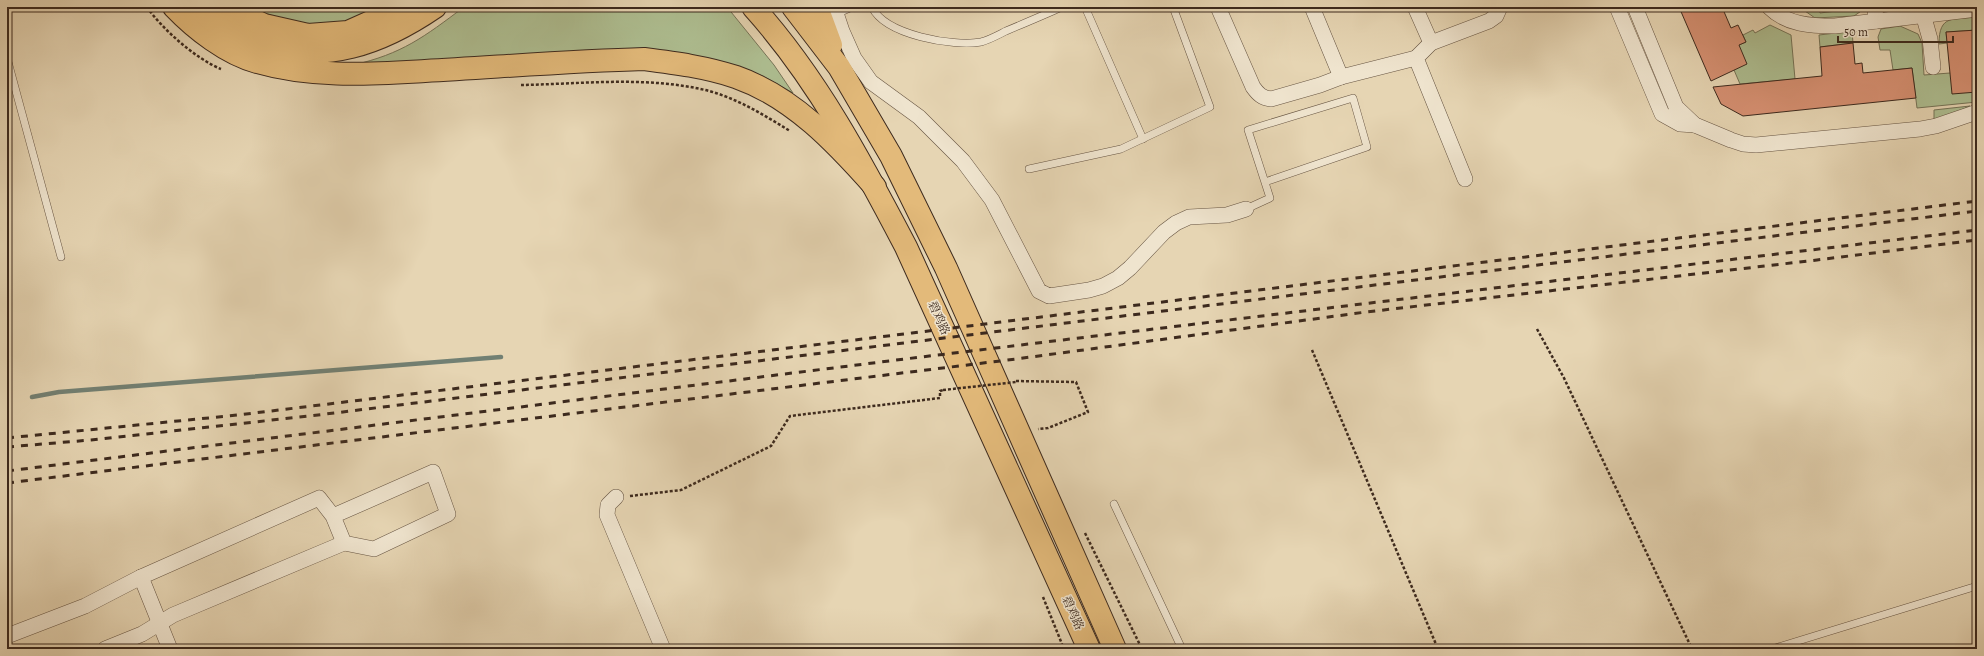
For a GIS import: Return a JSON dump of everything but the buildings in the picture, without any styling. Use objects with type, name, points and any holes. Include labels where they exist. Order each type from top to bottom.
[{"type":"highway","points":[[174,7],[186,20],[208,37],[231,51],[255,62],[286,70],[354,74],[514,76],[644,59],[679,64],[737,77],[757,86],[803,115],[823,132],[875,187]]},
{"type":"highway","points":[[198,7],[222,27],[240,37],[275,48],[309,52],[342,50],[371,42],[406,26],[435,7]]},
{"type":"highway","points":[[226,7],[264,25],[308,34],[348,32],[404,7]]},
{"type":"highway","name":"碧鸡路","points":[[753,7],[826,102],[875,187],[906,247],[1089,649]]},
{"type":"highway","name":"碧鸡路","points":[[793,7],[839,66],[891,156],[946,268],[1114,647]]},
{"type":"highway","points":[[829,9],[839,66]]},
{"type":"street","points":[[1218,7],[1253,86],[1260,96],[1271,99],[1320,86],[1341,77],[1416,58],[1431,43],[1488,21],[1496,16],[1500,7]]},
{"type":"street","points":[[1312,7],[1341,77]]},
{"type":"street","points":[[1415,7],[1431,43]]},
{"type":"street","points":[[1617,7],[1662,114],[1680,124],[1695,124]]},
{"type":"street","points":[[1635,7],[1676,107],[1695,124],[1743,144],[1756,145],[1920,129],[1936,126],[1977,112]]},
{"type":"street","points":[[829,9],[854,58],[871,82],[919,117],[967,166],[992,200],[1039,291],[1046,295],[1089,290],[1118,278],[1164,232],[1176,223],[1189,217],[1227,214],[1246,209]]},
{"type":"street","points":[[1773,9],[1789,21],[1817,26],[1876,14],[1977,9]]},
{"type":"street","points":[[1922,11],[1930,39],[1933,67]]},
{"type":"street","points":[[1416,58],[1465,179]]},
{"type":"street","points":[[105,649],[142,634],[173,615],[344,543],[374,549],[448,514],[433,472],[332,516]]},
{"type":"street","points":[[616,497],[608,505],[607,515],[663,649]]},
{"type":"street","points":[[7,636],[85,606],[141,577],[319,498],[332,516],[344,543]]},
{"type":"street","points":[[141,577],[170,649]]},
{"type":"lane","points":[[829,9],[852,7]]},
{"type":"lane","points":[[872,7],[875,13],[895,29],[926,38],[965,43],[982,42],[1062,7]]},
{"type":"lane","points":[[1085,7],[1143,139]]},
{"type":"lane","points":[[1029,169],[1121,149],[1210,107],[1173,7]]},
{"type":"lane","points":[[7,58],[61,258]]},
{"type":"lane","points":[[1246,209],[1270,198],[1248,130],[1353,98],[1367,146],[1265,182]]},
{"type":"lane","points":[[1114,504],[1182,649]]},
{"type":"lane","points":[[1772,649],[1977,586]]},
{"type":"path","points":[[147,7],[169,32],[191,50],[223,69]]},
{"type":"path","points":[[514,76],[641,82],[706,90],[767,116],[792,132]]},
{"type":"path","points":[[1537,328],[1564,378],[1692,649]]},
{"type":"path","points":[[1312,350],[1438,649]]},
{"type":"path","points":[[616,497],[681,490],[771,446],[790,416],[940,398],[940,391],[944,390],[1016,382],[1076,382],[1088,412],[1048,428],[1034,430]]},
{"type":"green space","points":[[251,7],[388,7],[347,22],[323,25],[285,20]]},
{"type":"green space","points":[[464,7],[727,7],[774,65],[793,93],[763,76],[732,65],[353,65],[370,61],[399,50],[424,36]]},
{"type":"green space","points":[[1802,7],[1819,7],[1820,13],[1852,9],[1852,7],[1867,7],[1854,16],[1815,18]]},
{"type":"green space","points":[[1977,17],[1977,30],[1946,32],[1947,43],[1939,44],[1942,28],[1949,20]]},
{"type":"green space","points":[[1770,25],[1791,35],[1795,79],[1740,84],[1734,70],[1739,45],[1746,42],[1743,35],[1753,30],[1755,33]]},
{"type":"green space","points":[[1900,26],[1918,34],[1922,43],[1924,75],[1950,73],[1977,92],[1977,102],[1917,108],[1912,68],[1893,70],[1890,50],[1880,50],[1878,37],[1881,29]]},
{"type":"green space","points":[[1852,31],[1853,43],[1820,47],[1819,35]]},
{"type":"green space","points":[[1970,106],[1946,117],[1934,120],[1934,110]]},
{"type":"waterway","points":[[32,397],[59,392],[501,357]]},
{"type":"railway","points":[[7,438],[238,415],[1977,201]]},
{"type":"railway","points":[[7,447],[91,440],[318,415],[1977,211]]},
{"type":"railway","points":[[7,471],[921,357],[1977,230]]},
{"type":"railway","points":[[7,483],[1016,359],[1366,312],[1977,240]]}]
